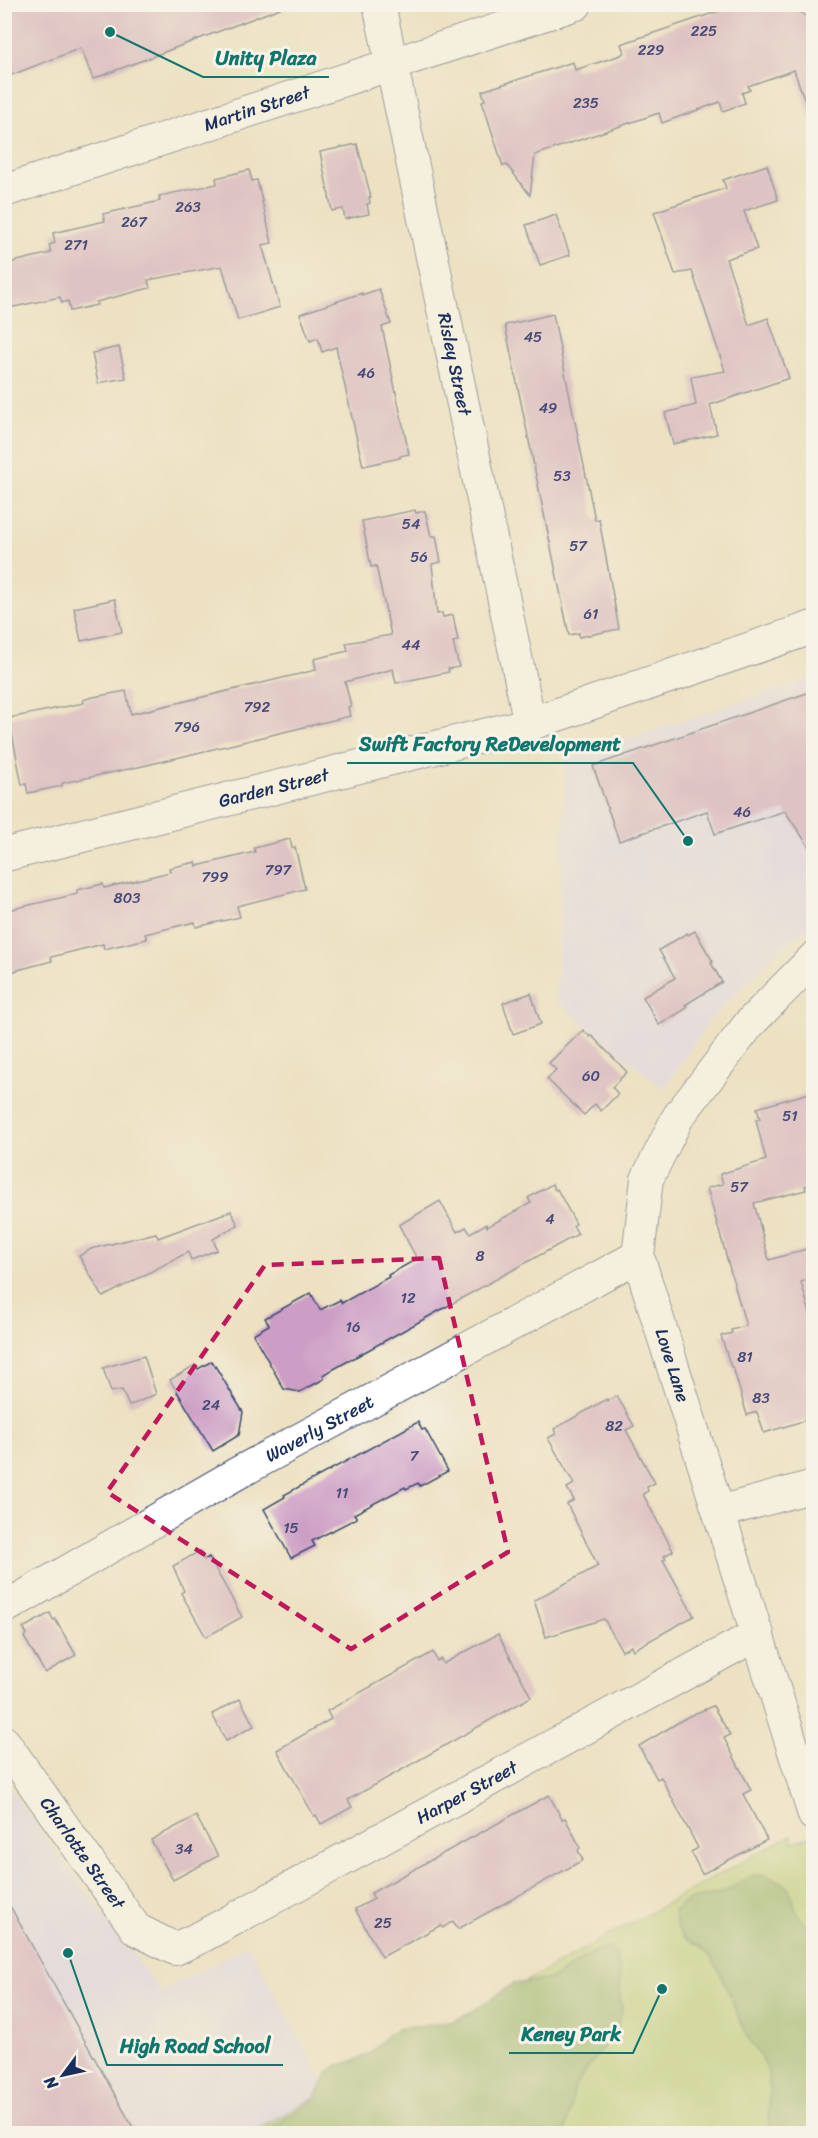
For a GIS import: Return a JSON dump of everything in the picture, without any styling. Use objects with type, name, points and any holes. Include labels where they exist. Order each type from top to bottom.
[{"type":"street","name":"Risley Street","points":[[379,4],[530,724]]},
{"type":"street","name":"Martin Street","points":[[4,191],[576,4]]},
{"type":"street","name":"Garden Street","points":[[4,855],[530,724],[813,627]]},
{"type":"street","name":"Love Lane","points":[[813,958],[750,1023],[678,1118],[647,1179],[638,1256],[813,1815]]},
{"type":"street","name":"Waverly Street","points":[[4,1608],[236,1474],[638,1256]]},
{"type":"street","points":[[719,1512],[813,1486]]},
{"type":"street","name":"Harper Street","points":[[175,1949],[201,1938],[758,1634]]},
{"type":"street","name":"Charlotte Street","points":[[4,1742],[136,1929],[175,1949]]},
{"type":"highlighted area","points":[[439,1258],[508,1552],[351,1649],[107,1492],[265,1265]]},
{"type":"shaded area","points":[[813,678],[813,924],[783,946],[709,1021],[664,1089],[556,1000],[566,759]]},
{"type":"shaded area","points":[[4,1781],[161,1992],[248,1945],[328,2090],[249,2133],[5,2133]]},
{"type":"green space","points":[[791,1835],[793,1842],[813,1836],[813,2133],[249,2134]]},
{"type":"green space","points":[[755,1875],[772,1878],[786,1886],[801,1919],[813,1933],[813,2133],[769,2133],[769,2083],[766,2065],[748,2038],[726,1985],[709,1955],[703,1948],[683,1937],[674,1912],[692,1899],[726,1891]]},
{"type":"green space","points":[[607,1948],[616,1954],[620,1976],[622,2009],[620,2019],[615,2030],[575,2086],[565,2133],[263,2133],[310,2103],[318,2093],[328,2072],[337,2066],[371,2053],[388,2034],[398,2029],[455,2021],[465,2017],[513,1984],[546,1980],[557,1976],[594,1952]]},
{"type":"building","points":[[4,4],[283,4],[283,7],[93,79],[81,48],[4,78]]},
{"type":"building","points":[[740,4],[798,4],[801,13],[806,16],[813,48],[813,115],[810,116],[794,70],[748,86],[750,90],[742,93],[745,103],[723,111],[720,102],[662,123],[659,113],[535,155],[530,195],[507,165],[503,166],[482,101],[485,100],[482,91],[573,62],[575,70],[621,55],[624,52],[621,44]]},
{"type":"building","points":[[357,144],[371,197],[369,197],[370,203],[367,204],[369,214],[345,219],[343,209],[332,211],[320,152]]},
{"type":"building","points":[[767,165],[778,200],[744,211],[757,249],[726,259],[749,325],[768,318],[789,378],[710,405],[717,434],[673,444],[665,413],[696,405],[691,377],[725,371],[692,271],[675,274],[654,212],[726,188],[723,180]]},
{"type":"building","points":[[249,170],[252,181],[257,180],[272,243],[262,245],[280,307],[238,320],[222,266],[148,280],[150,288],[70,311],[68,301],[62,303],[60,297],[4,309],[4,264],[51,253],[49,245],[55,243],[53,233],[105,221],[103,214],[160,201],[159,196],[217,184],[216,178]]},
{"type":"building","points":[[556,215],[570,255],[540,265],[526,225]]},
{"type":"building","points":[[379,289],[391,324],[382,327],[409,454],[363,466],[336,347],[322,352],[318,338],[310,341],[300,314]]},
{"type":"building","points":[[553,314],[595,520],[599,519],[619,629],[579,637],[579,633],[569,635],[505,325]]},
{"type":"building","points":[[119,347],[126,378],[98,383],[92,353]]},
{"type":"building","points":[[415,510],[416,513],[425,511],[431,536],[436,536],[441,562],[432,564],[437,614],[442,613],[443,617],[453,615],[458,641],[453,642],[459,667],[448,669],[449,672],[396,683],[393,669],[345,682],[351,706],[348,707],[350,716],[62,783],[62,786],[28,793],[26,784],[22,785],[9,718],[84,703],[83,700],[93,697],[126,691],[131,714],[316,670],[314,659],[348,651],[346,643],[391,635],[376,566],[371,567],[362,521]]},
{"type":"building","points":[[115,599],[122,632],[81,641],[74,608]]},
{"type":"building","points":[[813,691],[813,853],[785,811],[715,834],[707,811],[619,841],[593,766]]},
{"type":"building","points":[[290,839],[292,848],[295,847],[305,889],[237,906],[240,917],[196,927],[195,922],[145,934],[147,939],[104,949],[103,944],[51,957],[52,961],[10,972],[8,967],[4,968],[4,911],[77,894],[77,890],[103,884],[104,888],[170,872],[169,868],[196,862],[197,866],[255,852],[254,848]]},
{"type":"building","points":[[695,931],[722,982],[685,1005],[687,1007],[684,1010],[659,1025],[643,997],[675,978],[659,950],[687,933],[688,935]]},
{"type":"building","points":[[531,993],[541,1024],[513,1034],[503,1003]]},
{"type":"building","points":[[583,1030],[590,1037],[591,1035],[627,1072],[612,1087],[618,1094],[601,1111],[595,1104],[584,1115],[547,1079],[556,1070],[549,1063]]},
{"type":"building","points":[[813,1092],[813,1184],[805,1186],[806,1190],[754,1203],[769,1260],[813,1247],[813,1278],[801,1282],[813,1324],[813,1418],[764,1433],[757,1412],[747,1415],[721,1336],[732,1333],[731,1330],[746,1326],[707,1188],[723,1184],[720,1174],[766,1160],[756,1120],[760,1119],[757,1108]]},
{"type":"building","points":[[552,1184],[576,1224],[573,1226],[578,1234],[323,1375],[324,1379],[300,1392],[284,1389],[253,1334],[269,1325],[265,1318],[311,1293],[320,1310],[340,1300],[342,1303],[417,1259],[399,1225],[440,1201],[457,1232],[466,1227],[470,1233],[486,1224],[487,1227],[531,1203],[528,1198]]},
{"type":"building","points":[[231,1211],[238,1225],[213,1239],[217,1250],[191,1260],[188,1252],[103,1297],[79,1256],[91,1249],[156,1233],[158,1238]]},
{"type":"building","points":[[144,1356],[156,1394],[129,1406],[122,1390],[111,1392],[103,1368]]},
{"type":"building","points":[[212,1361],[243,1412],[239,1435],[213,1451],[170,1380],[195,1365],[198,1369]]},
{"type":"building","points":[[617,1396],[634,1426],[626,1430],[655,1483],[647,1487],[648,1491],[643,1494],[673,1551],[664,1556],[666,1559],[663,1560],[694,1616],[633,1650],[631,1646],[622,1651],[604,1619],[546,1637],[534,1600],[598,1566],[567,1504],[574,1500],[567,1488],[574,1484],[548,1438],[556,1434],[554,1429],[607,1399],[608,1401]]},
{"type":"building","points":[[418,1422],[422,1430],[425,1429],[448,1471],[420,1486],[418,1483],[406,1489],[405,1487],[354,1514],[357,1518],[312,1541],[315,1546],[291,1558],[264,1509],[285,1497],[284,1495]]},
{"type":"building","points":[[200,1551],[204,1560],[209,1557],[242,1617],[206,1637],[181,1593],[184,1591],[173,1566]]},
{"type":"building","points":[[50,1613],[76,1655],[45,1673],[24,1637],[27,1634],[23,1628]]},
{"type":"building","points":[[498,1634],[531,1697],[348,1800],[352,1807],[321,1824],[316,1815],[314,1816],[277,1750],[331,1719],[327,1711],[433,1652],[437,1661],[441,1659],[443,1664]]},
{"type":"building","points":[[240,1699],[254,1726],[226,1741],[212,1714]]},
{"type":"building","points":[[713,1706],[730,1735],[724,1738],[751,1790],[743,1794],[767,1840],[702,1874],[691,1852],[698,1848],[661,1777],[657,1779],[639,1746],[689,1716]]},
{"type":"building","points":[[549,1795],[562,1819],[565,1818],[580,1847],[578,1851],[583,1860],[458,1929],[453,1921],[443,1928],[441,1925],[382,1957],[355,1909],[374,1899],[371,1893]]},
{"type":"building","points":[[196,1816],[218,1856],[173,1880],[151,1840]]},
{"type":"building","points":[[4,1895],[136,2133],[4,2133]]},
{"type":"place","name":"Unity Plaza","points":[[110,32]]},
{"type":"place","name":"Swift Factory ReDevelopment","points":[[688,841]]},
{"type":"place","name":"High Road School","points":[[68,1953]]},
{"type":"place","name":"Keney Park","points":[[662,1989]]}]
